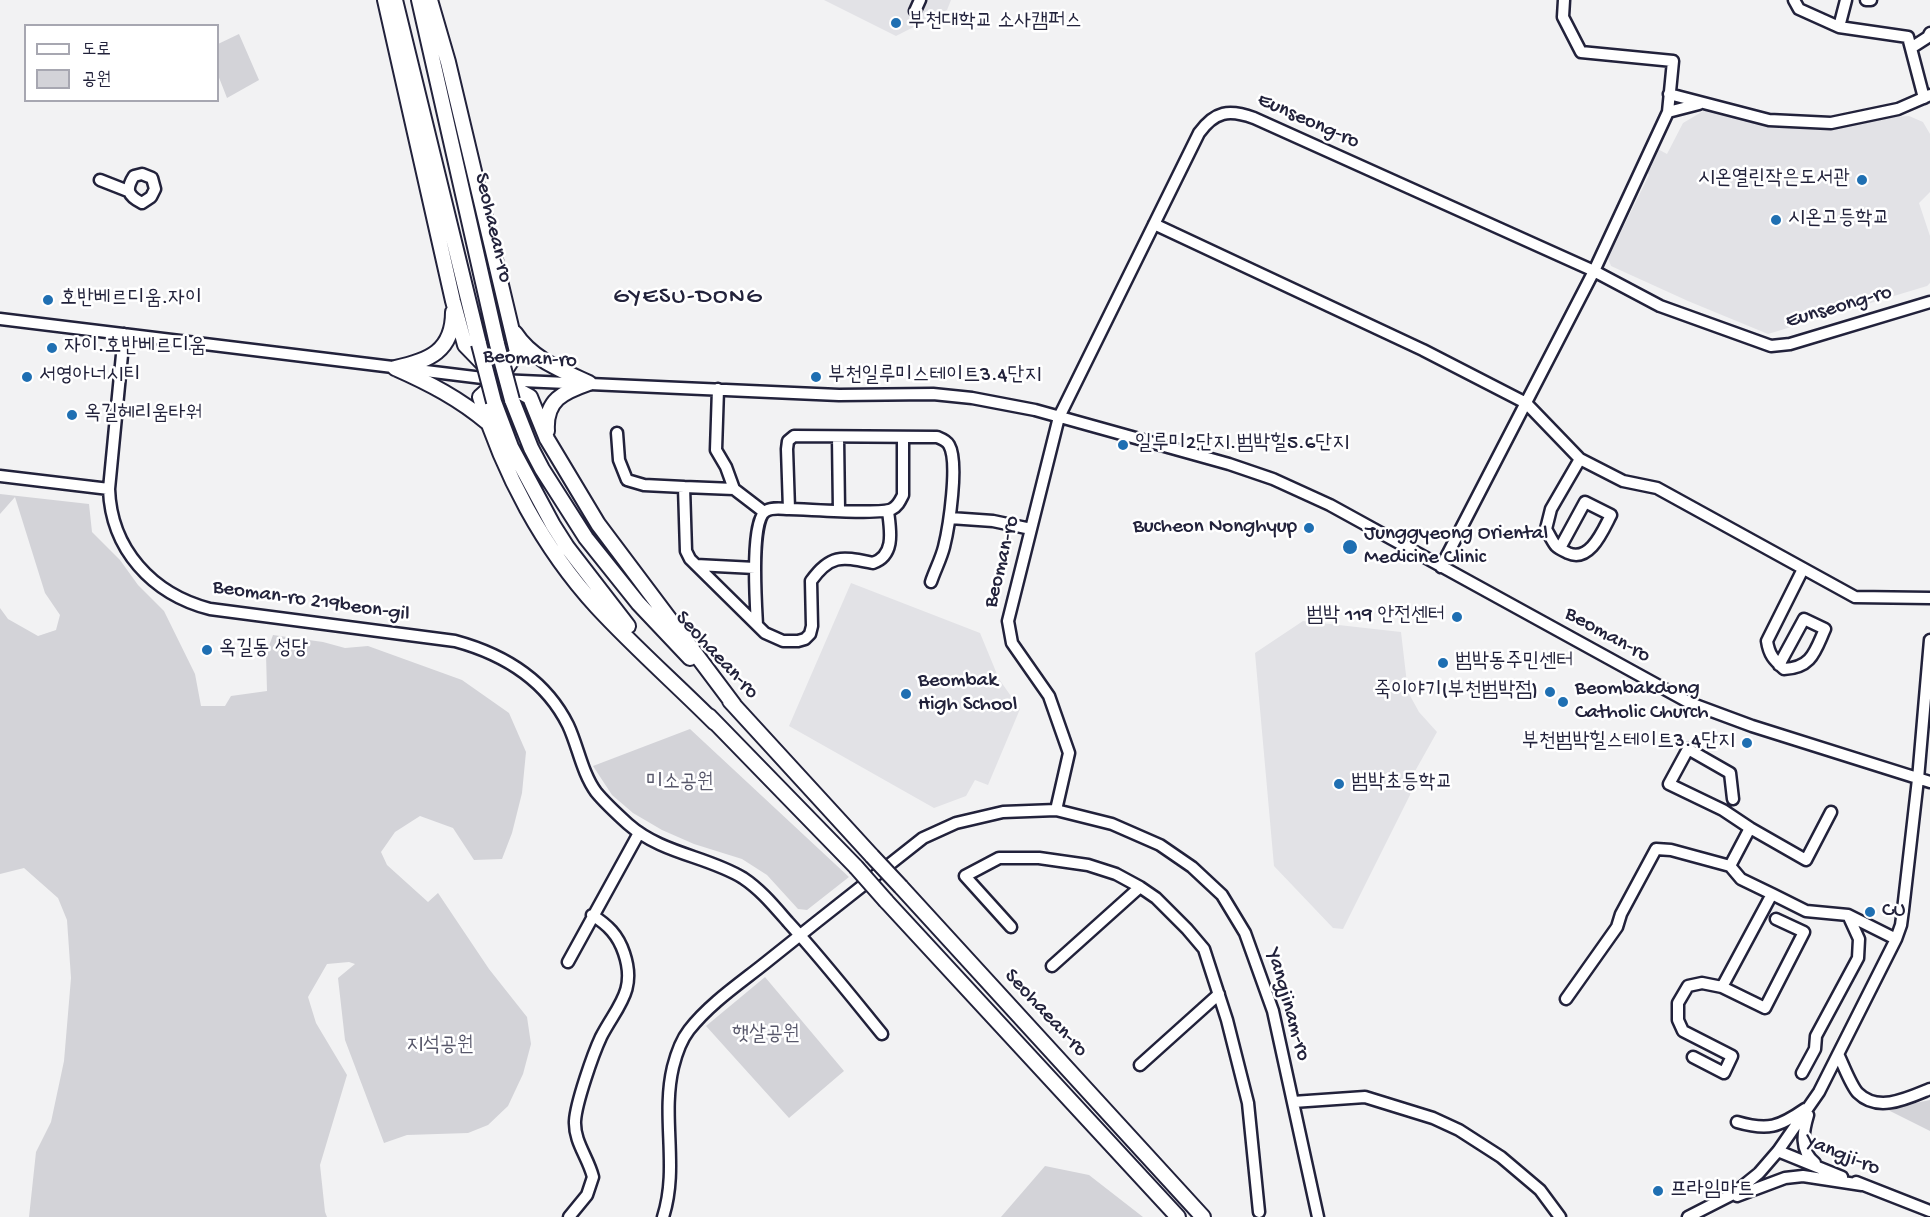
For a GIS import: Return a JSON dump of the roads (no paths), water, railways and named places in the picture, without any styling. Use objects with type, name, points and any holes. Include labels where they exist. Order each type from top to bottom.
[{"type":"main road","points":[[385,0],[465,345],[499,380],[530,397],[547,439],[598,524],[734,705]]},
{"type":"main road","name":"Seohaean-ro","points":[[395,0],[494,402],[511,447],[567,547],[617,614],[715,723],[856,867],[1178,1217]]},
{"type":"main road","name":"Seohaean-ro","points":[[419,0],[497,344],[512,400],[542,469],[586,538],[638,603],[1203,1217]]},
{"type":"main road","points":[[430,0],[448,62],[517,352],[499,380],[480,397],[488,424],[525,503],[543,536],[564,566],[597,607],[715,723]]},
{"type":"main road","points":[[395,368],[423,360],[444,346],[453,325],[453,301]]},
{"type":"main road","points":[[511,328],[520,341],[534,354],[589,383]]},
{"type":"main road","points":[[395,368],[425,381],[456,399],[488,424]]},
{"type":"main road","points":[[547,439],[546,419],[549,408],[562,395],[589,383]]},
{"type":"street","points":[[915,11],[920,0]]},
{"type":"street","points":[[1441,567],[1594,272],[1668,112],[1672,62],[1581,52],[1563,17],[1564,0]]},
{"type":"street","points":[[1669,94],[1769,120],[1831,123],[1898,110],[1927,97],[1908,37],[1839,27],[1799,9],[1794,0]]},
{"type":"street","points":[[1839,27],[1846,0]]},
{"type":"street","points":[[1866,0],[1871,0]]},
{"type":"street","points":[[1911,48],[1928,37],[1930,33]]},
{"type":"street","points":[[1668,112],[1702,103]]},
{"type":"street","name":"Eunseong-ro","points":[[1059,417],[1205,125],[1219,115],[1235,113],[1254,118],[1594,272],[1677,313],[1771,346],[1790,344],[1930,302]]},
{"type":"street","points":[[100,180],[128,191]]},
{"type":"street","points":[[1154,224],[1423,350],[1526,403],[1580,459],[1623,481],[1657,488],[1855,597],[1930,598]]},
{"type":"street","name":"Beoman-ro","points":[[0,319],[499,380],[839,395],[933,394],[991,401],[1059,417],[1229,464],[1273,480],[1330,505],[1689,703],[1752,726],[1930,782]]},
{"type":"street","name":"Beoman-ro 219beon-gil","points":[[124,334],[109,489],[112,517],[130,556],[155,583],[186,602],[222,611],[455,641],[484,650],[514,665],[533,680],[556,705],[572,734],[596,791],[639,832],[669,849],[736,874],[763,895],[800,935],[882,1034]]},
{"type":"street","points":[[718,389],[716,450],[726,467],[734,489],[764,512]]},
{"type":"street","name":"Beoman-ro","points":[[1056,810],[1069,753],[1049,696],[1012,643],[1008,621],[1059,417]]},
{"type":"street","points":[[617,433],[619,460],[627,480],[644,485],[734,489]]},
{"type":"street","points":[[789,509],[788,441],[794,436],[937,437],[950,447],[952,460],[950,518],[943,549],[931,582]]},
{"type":"street","points":[[838,437],[840,510]]},
{"type":"street","points":[[757,626],[755,568],[757,532],[764,512],[769,509],[888,511],[900,502],[903,495],[903,437]]},
{"type":"street","points":[[1560,548],[1585,502],[1611,515],[1596,542],[1587,552],[1572,555],[1556,547],[1546,529],[1551,509],[1580,459]]},
{"type":"street","points":[[0,476],[109,489]]},
{"type":"street","points":[[684,487],[686,551],[696,565],[757,626],[773,639],[783,641],[805,639],[810,634],[812,582],[826,564],[848,557],[873,563],[886,556],[890,531],[888,511]]},
{"type":"street","points":[[950,518],[993,521],[1030,529]]},
{"type":"street","points":[[696,565],[755,568]]},
{"type":"street","points":[[1779,665],[1804,618],[1825,629],[1807,664],[1795,669],[1784,669],[1779,665],[1773,659],[1768,652],[1767,641],[1803,569]]},
{"type":"street","points":[[1778,1151],[1810,1106],[1896,939],[1901,925],[1918,779],[1930,640]]},
{"type":"street","points":[[1733,799],[1730,773],[1688,749],[1670,784],[1723,810],[1806,860],[1831,812]]},
{"type":"street","name":"Yangjinam-ro","points":[[663,1217],[670,1185],[669,1089],[673,1066],[688,1032],[716,1003],[923,838],[956,823],[1003,812],[1056,810],[1112,824],[1160,845],[1192,867],[1222,896],[1245,933],[1273,1011],[1318,1217]]},
{"type":"street","points":[[1730,866],[1750,828]]},
{"type":"street","points":[[568,962],[639,832]]},
{"type":"street","points":[[1566,999],[1617,927],[1621,914],[1656,849],[1671,850],[1730,866],[1741,879],[1806,911],[1848,915],[1896,939]]},
{"type":"street","points":[[1011,927],[965,876],[999,858],[1039,858],[1088,865],[1116,874],[1140,887],[1156,898],[1204,949],[1219,993],[1248,1103],[1259,1212]]},
{"type":"street","points":[[1052,966],[1140,887]]},
{"type":"street","points":[[1722,987],[1772,894]]},
{"type":"street","points":[[570,1217],[587,1195],[593,1177],[577,1140],[575,1117],[600,1039],[623,1000],[630,974],[621,942],[603,921],[592,915]]},
{"type":"street","points":[[1802,1073],[1815,1049],[1816,1036],[1858,958],[1858,939],[1848,915]]},
{"type":"street","points":[[1693,1057],[1724,1073],[1732,1056],[1683,1031],[1678,1020],[1678,1003],[1688,986],[1702,983],[1722,987],[1765,1008],[1804,932],[1776,919]]},
{"type":"street","points":[[1140,1065],[1219,993]]},
{"type":"street","points":[[1838,1054],[1857,1092],[1874,1102],[1900,1102],[1930,1089]]},
{"type":"street","points":[[1293,1102],[1365,1097],[1433,1118],[1459,1130],[1501,1157],[1540,1190],[1560,1217]]},
{"type":"street","points":[[1737,1122],[1755,1128],[1764,1128],[1780,1124],[1810,1106]]},
{"type":"street","points":[[1810,1106],[1803,1146],[1808,1158],[1822,1169]]},
{"type":"street","name":"Yangji-ro","points":[[1688,1217],[1733,1194],[1759,1173],[1778,1151],[1924,1213]]},
{"type":"street","points":[[1703,1209],[1785,1178],[1803,1176],[1826,1178],[1862,1185]]},
{"type":"place","name":"부천대학교 소사캠퍼스","points":[[896,23]]},
{"type":"place","name":"시온열린작은도서관","points":[[1862,180]]},
{"type":"place","name":"시온고등학교","points":[[1776,220]]},
{"type":"place","name":"호반베르디움.자이","points":[[48,300]]},
{"type":"place","name":"자이.호반베르디움","points":[[52,348]]},
{"type":"place","name":"서영아너시티","points":[[27,377]]},
{"type":"place","name":"부천일루미스테이트3.4단지","points":[[816,377]]},
{"type":"place","name":"옥길헤리움타워","points":[[72,415]]},
{"type":"place","name":"일루미2단지.범박힐5.6단지","points":[[1123,445]]},
{"type":"place","name":"Bucheon Nonghyup","points":[[1309,528]]},
{"type":"place","name":"Junggyeong Oriental Medicine Clinic","points":[[1350,547]]},
{"type":"place","name":"범박 119 안전센터","points":[[1457,617]]},
{"type":"place","name":"옥길동 성당","points":[[207,650]]},
{"type":"place","name":"범박동주민센터","points":[[1443,663]]},
{"type":"place","name":"죽이야기(부천범박점)","points":[[1550,692]]},
{"type":"place","name":"Beombak High School","points":[[906,694]]},
{"type":"place","name":"Beombakdong Catholic Church","points":[[1563,702]]},
{"type":"place","name":"부천범박힐스테이트3.4단지","points":[[1747,743]]},
{"type":"place","name":"범박초등학교","points":[[1339,784]]},
{"type":"place","name":"CU","points":[[1870,912]]},
{"type":"place","name":"프라임마트","points":[[1658,1191]]},
{"type":"district","name":"GYESU-DONG","points":[[688,298]]},
{"type":"park label","name":"미소공원","points":[[680,784]]},
{"type":"park label","name":"햇살공원","points":[[766,1036]]},
{"type":"park label","name":"지석공원","points":[[440,1047]]}]
